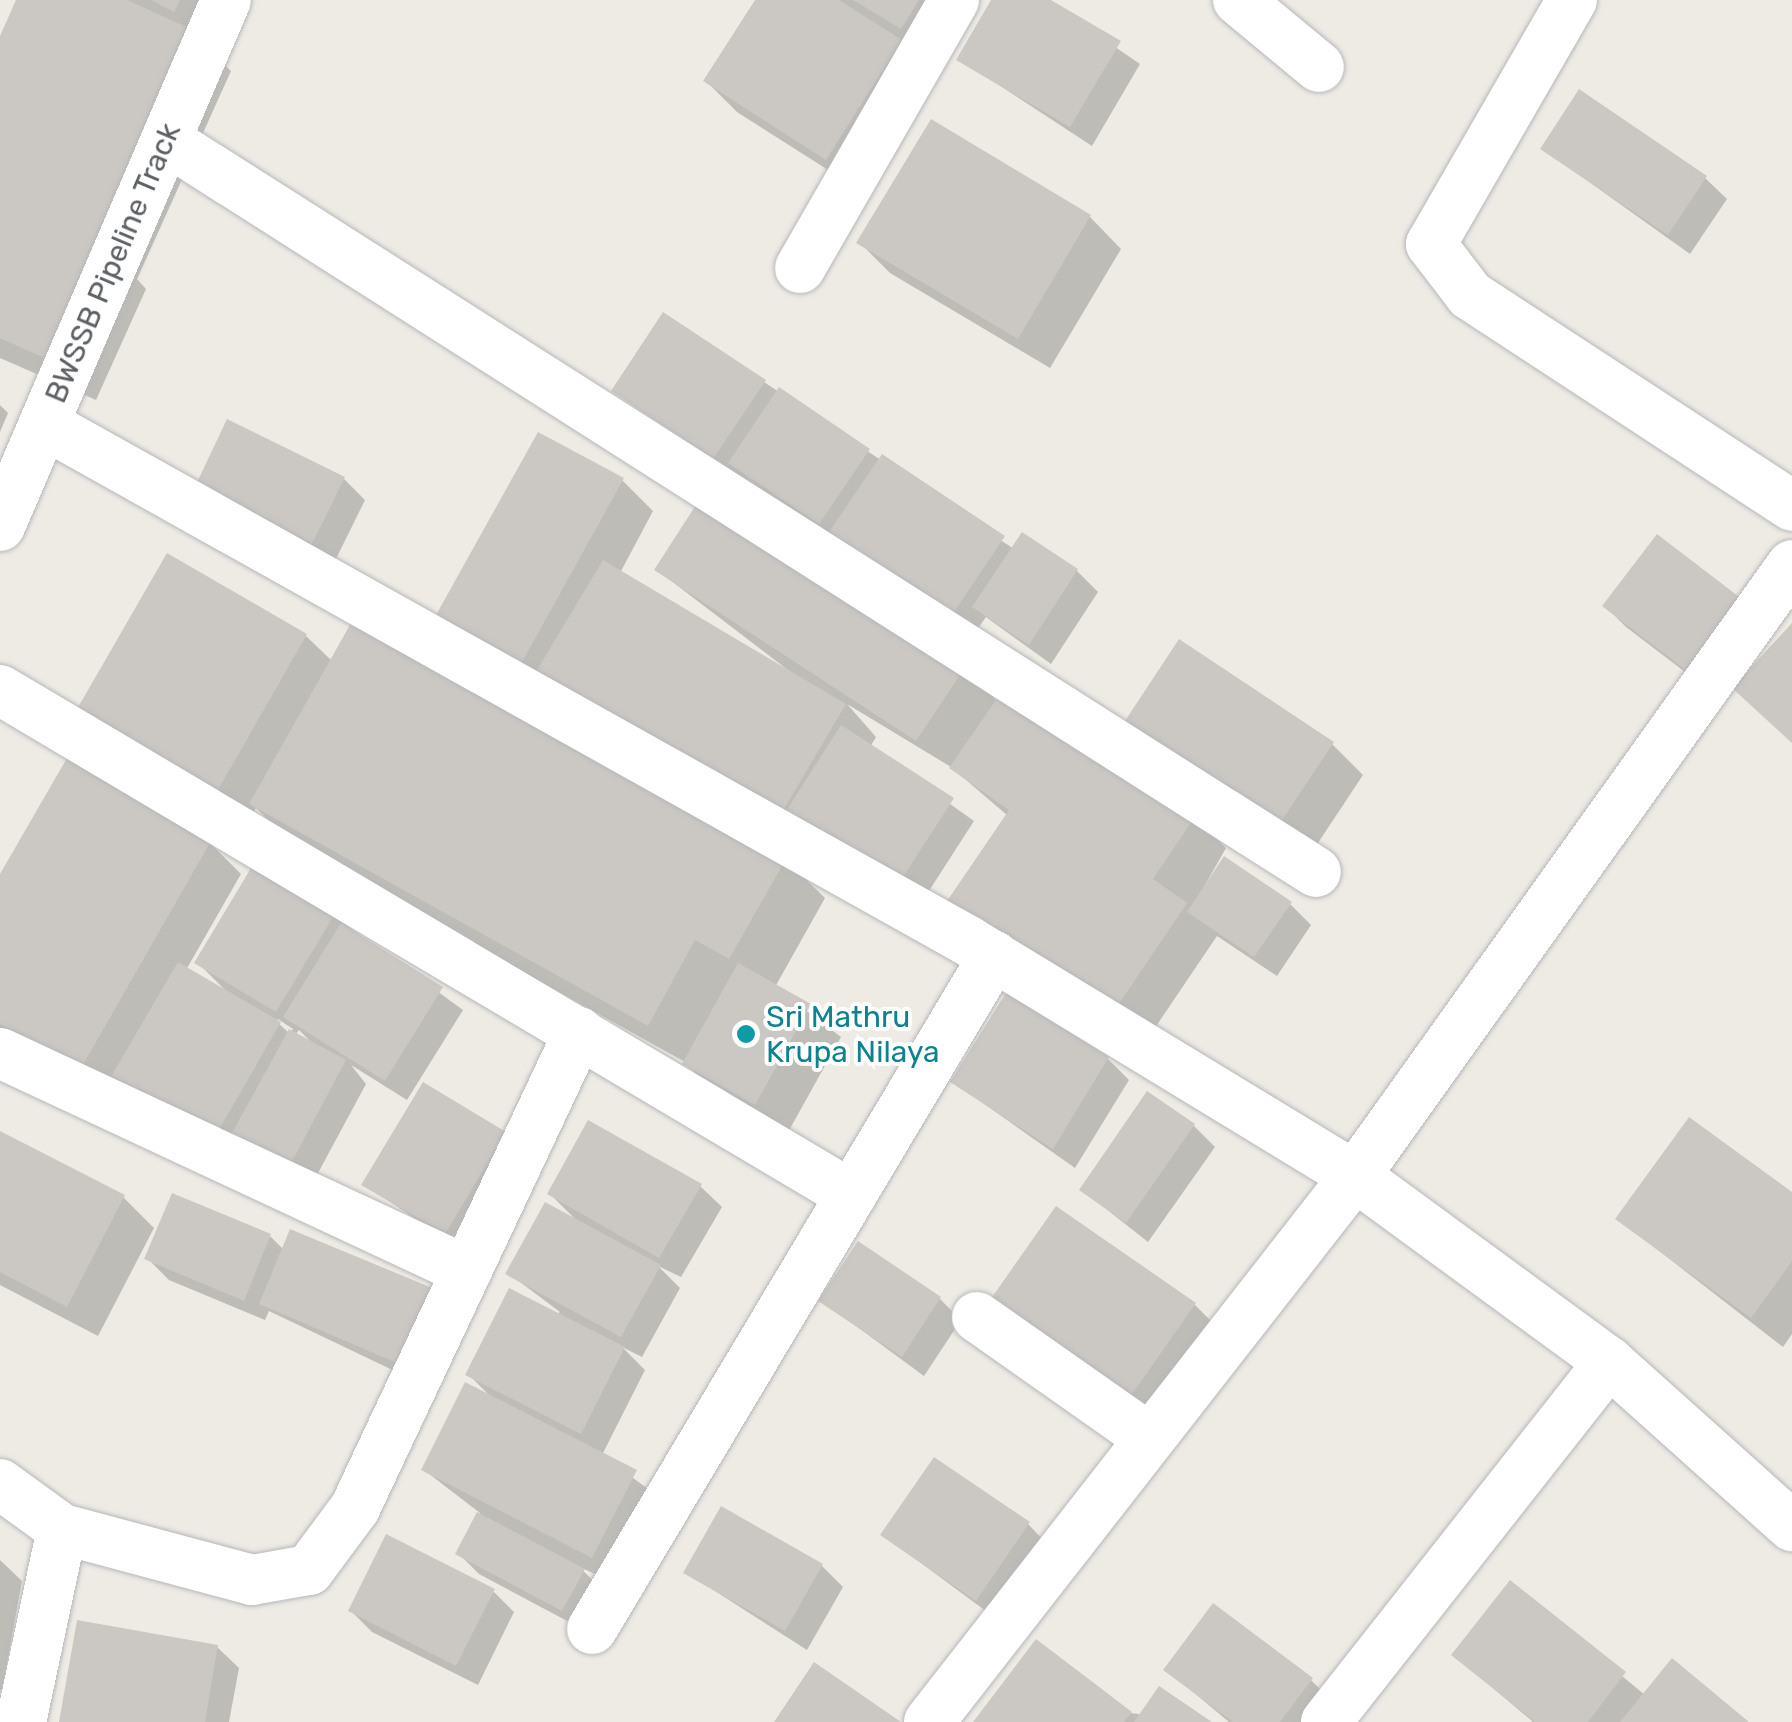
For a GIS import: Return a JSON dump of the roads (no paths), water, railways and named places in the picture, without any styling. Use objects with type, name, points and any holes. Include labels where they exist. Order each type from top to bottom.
[{"type":"street","name":"BWSSB Pipeline Track","points":[[0,526],[226,0]]},
{"type":"street","points":[[800,268],[954,0]]},
{"type":"street","points":[[1238,0],[1320,66]]},
{"type":"street","points":[[1572,0],[1432,244],[1470,295],[1792,506]]},
{"type":"street","points":[[166,140],[1316,872]]},
{"type":"street","points":[[44,424],[994,956],[1355,1176],[1609,1362],[1792,1526]]},
{"type":"street","points":[[929,1722],[1355,1176],[1792,566]]},
{"type":"street","points":[[0,690],[852,1195]]},
{"type":"street","points":[[592,1629],[994,956]]},
{"type":"street","points":[[0,1484],[62,1529],[252,1580],[309,1570],[355,1508],[579,1032]]},
{"type":"street","points":[[0,1053],[467,1271]]},
{"type":"street","points":[[977,1318],[1148,1437]]},
{"type":"street","points":[[1326,1722],[1609,1362]]},
{"type":"street","points":[[21,1722],[62,1529]]},
{"type":"place","name":"Sri Mathru Krupa Nilaya","points":[[746,1034]]}]
